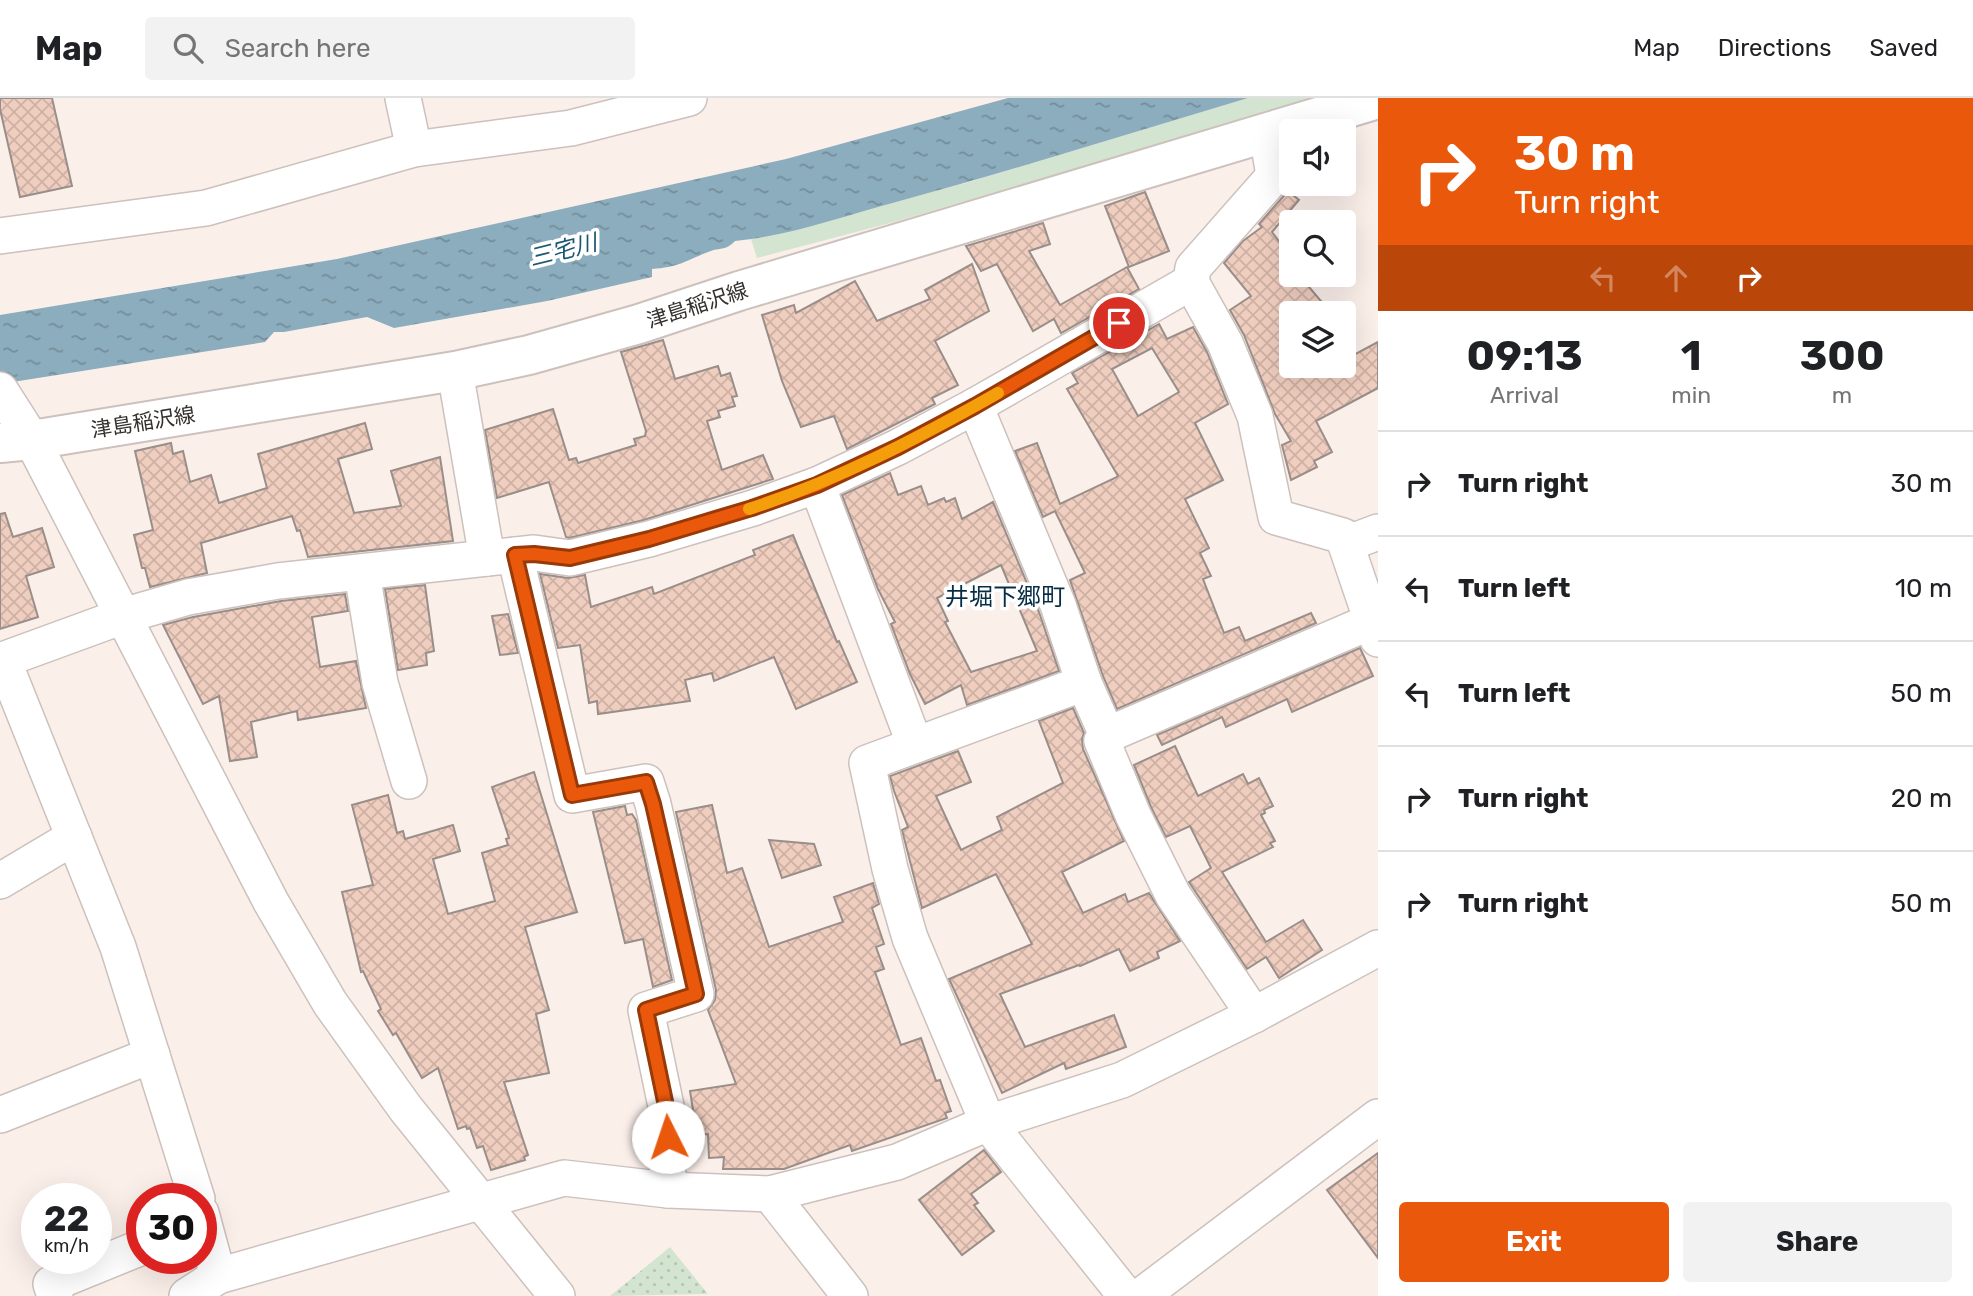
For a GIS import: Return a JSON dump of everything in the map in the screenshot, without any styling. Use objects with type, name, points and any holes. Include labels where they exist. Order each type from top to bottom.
[{"type":"main road","name":"津島稲沢線","points":[[16,442],[455,371],[529,355],[1267,133],[1376,104]]},
{"type":"street","points":[[403,98],[414,149]]},
{"type":"street","points":[[0,236],[206,208],[414,149],[571,128],[689,98]]},
{"type":"street","points":[[1254,1015],[1173,895],[1133,815],[1102,741],[1107,735],[1375,630],[1343,536],[1276,517],[1255,416],[1225,343],[1191,282],[1193,268],[1274,176],[1267,133]]},
{"type":"street","points":[[191,1183],[118,947],[1,660],[123,616],[188,597],[278,581],[501,556],[534,554],[570,558],[649,539],[752,508],[817,485],[898,447],[1191,282]]},
{"type":"street","points":[[455,371],[501,556],[572,795],[646,782],[653,804],[696,994],[646,1010],[667,1111],[668,1190]]},
{"type":"street","points":[[1,393],[16,442],[123,616],[271,902],[330,1003],[406,1110],[557,1296]]},
{"type":"street","points":[[975,406],[1058,605],[1084,683],[1107,735]]},
{"type":"street","points":[[817,485],[915,745]]},
{"type":"street","points":[[1346,544],[1378,532]]},
{"type":"street","points":[[362,573],[380,683],[409,781]]},
{"type":"street","points":[[1084,683],[867,763],[890,869],[910,938],[988,1123],[1126,1296]]},
{"type":"street","points":[[0,881],[74,837]]},
{"type":"street","points":[[187,1296],[218,1276],[564,1178],[668,1190],[770,1194],[897,1162],[988,1123],[1122,1080],[1254,1015],[1378,948]]},
{"type":"street","points":[[0,1115],[152,1055]]},
{"type":"street","points":[[1142,1296],[1378,1117]]},
{"type":"street","points":[[770,1194],[850,1296]]},
{"type":"street","points":[[55,1296],[51,1284],[126,1254]]},
{"type":"green space","points":[[1248,98],[1321,98],[894,222],[757,258],[751,239],[966,183]]},
{"type":"green space","points":[[670,1247],[708,1294],[610,1296]]},
{"type":"water","name":"三宅川","points":[[1008,98],[1248,98],[816,225],[735,241],[726,248],[677,265],[652,269],[652,277],[547,301],[394,328],[367,317],[274,332],[265,342],[0,384],[0,315],[337,259],[786,159]]},
{"type":"building","points":[[0,98],[52,98],[72,186],[20,197],[0,109]]},
{"type":"building","points":[[1145,192],[1169,251],[1129,267],[1105,206]]},
{"type":"building","points":[[1284,196],[1294,196],[1299,200],[1291,210],[1279,210],[1279,224],[1272,232],[1279,241],[1279,287],[1309,287],[1321,301],[1279,301],[1279,378],[1356,378],[1356,354],[1378,342],[1378,388],[1316,421],[1332,452],[1314,461],[1317,467],[1291,480],[1282,445],[1291,441],[1275,414],[1244,335],[1230,310],[1251,296],[1224,263],[1243,241],[1262,227],[1259,224]]},
{"type":"building","points":[[1043,223],[1050,244],[1029,251],[1060,305],[1127,267],[1139,289],[1061,333],[1054,319],[1033,331],[997,264],[981,271],[966,246]]},
{"type":"building","points":[[972,264],[989,311],[935,341],[958,385],[932,398],[935,404],[847,449],[834,416],[801,427],[782,381],[762,315],[794,305],[796,313],[855,281],[877,321],[930,299],[925,290]]},
{"type":"building","points":[[1159,324],[1167,339],[1193,327],[1207,352],[1228,404],[1195,423],[1223,480],[1185,499],[1209,548],[1200,553],[1211,576],[1203,579],[1224,633],[1239,627],[1245,641],[1311,613],[1316,623],[1117,709],[1070,580],[1085,573],[1055,511],[1043,517],[1015,451],[1037,443],[1060,504],[1118,476],[1067,389],[1078,383],[1072,373]],"holes":[[[1152,348],[1179,392],[1138,416],[1112,369]]]},
{"type":"building","points":[[663,340],[675,379],[718,366],[721,376],[730,373],[737,396],[732,397],[735,406],[718,411],[720,417],[707,421],[722,470],[763,455],[773,479],[644,520],[569,538],[566,537],[549,482],[497,498],[485,430],[553,409],[569,460],[576,458],[578,463],[636,445],[634,439],[645,436],[646,431],[621,352]]},
{"type":"building","points":[[365,423],[372,449],[338,459],[354,513],[401,506],[391,471],[440,457],[453,541],[308,557],[300,530],[297,531],[292,516],[201,543],[207,573],[150,587],[134,535],[153,530],[135,451],[171,443],[173,454],[183,451],[190,482],[211,475],[219,503],[267,488],[258,454]]},
{"type":"building","points":[[890,473],[898,495],[921,486],[928,505],[944,498],[946,502],[955,498],[962,519],[993,502],[1039,612],[1059,671],[967,705],[961,685],[925,704],[910,674],[891,624],[895,622],[878,589],[842,495]],"holes":[[[1001,565],[1037,651],[971,672],[945,622],[948,621],[937,598]]]},
{"type":"building","points":[[5,513],[13,537],[42,528],[54,567],[26,576],[38,617],[0,629],[0,514]]},
{"type":"building","points":[[793,535],[837,642],[839,641],[857,682],[796,709],[774,657],[714,681],[712,673],[685,680],[690,701],[598,714],[597,701],[589,703],[580,645],[558,648],[540,574],[568,578],[585,575],[591,607],[652,587],[654,594],[755,555],[753,550]]},
{"type":"building","points":[[425,585],[434,651],[426,653],[427,665],[398,670],[385,589]]},
{"type":"building","points":[[345,594],[348,611],[312,617],[320,667],[356,661],[366,708],[298,720],[297,711],[251,722],[257,757],[230,761],[219,696],[203,704],[163,625],[281,601]]},
{"type":"building","points":[[508,614],[518,653],[500,655],[492,616]]},
{"type":"building","points":[[1360,648],[1373,676],[1292,712],[1287,699],[1226,727],[1222,717],[1162,745],[1157,735]]},
{"type":"building","points":[[1073,708],[1084,733],[1083,749],[1124,841],[1062,872],[1083,913],[1125,894],[1128,902],[1149,893],[1180,941],[1157,952],[1159,958],[1130,971],[1119,949],[1080,966],[1000,994],[1025,1047],[1114,1015],[1126,1047],[1066,1069],[1064,1063],[1002,1093],[949,979],[1032,944],[996,874],[922,908],[902,830],[908,827],[890,776],[958,751],[971,782],[936,796],[961,850],[1002,830],[997,817],[1063,783],[1039,721]]},
{"type":"building","points":[[1175,746],[1198,796],[1243,774],[1248,784],[1259,778],[1273,806],[1264,810],[1265,813],[1261,815],[1275,841],[1270,843],[1273,847],[1222,872],[1266,942],[1303,920],[1322,950],[1279,978],[1266,957],[1247,969],[1189,882],[1211,868],[1190,826],[1166,837],[1151,807],[1134,765]]},
{"type":"building","points":[[534,772],[577,912],[525,927],[549,1010],[536,1014],[549,1073],[504,1082],[528,1155],[524,1157],[525,1160],[491,1170],[483,1146],[477,1148],[470,1128],[467,1129],[466,1126],[458,1129],[438,1068],[422,1078],[396,1033],[393,1035],[378,1011],[381,1009],[363,971],[361,972],[342,892],[373,885],[352,805],[388,795],[397,833],[403,831],[405,839],[453,825],[460,851],[433,859],[448,914],[495,901],[482,853],[508,845],[506,839],[509,838],[492,787]]},
{"type":"building","points":[[712,805],[727,873],[742,868],[769,947],[843,922],[834,897],[873,883],[879,904],[872,908],[884,944],[876,947],[884,969],[875,972],[901,1045],[921,1038],[936,1081],[940,1080],[951,1111],[945,1113],[947,1118],[852,1151],[850,1145],[784,1169],[723,1169],[724,1157],[709,1158],[708,1134],[697,1135],[690,1091],[736,1084],[708,1010],[715,1000],[716,990],[676,812]]},
{"type":"building","points":[[625,806],[627,815],[632,814],[636,820],[672,980],[653,987],[643,939],[625,943],[593,812]]},
{"type":"building","points":[[769,840],[814,844],[821,865],[782,878]]},
{"type":"building","points":[[984,1150],[1001,1172],[971,1194],[978,1203],[974,1205],[994,1231],[962,1255],[919,1200]]},
{"type":"building","points":[[1378,1153],[1378,1258],[1327,1190]]},
{"type":"slow traffic","points":[[749,509],[817,485],[998,393]]},
{"type":"district","name":"井堀下郷町","points":[[1005,597]]},
{"type":"route","points":[[668,1137],[667,1111],[646,1010],[696,994],[653,804],[646,782],[572,795],[515,555],[570,558],[649,539],[817,485],[898,447],[975,406],[1119,323]]}]
